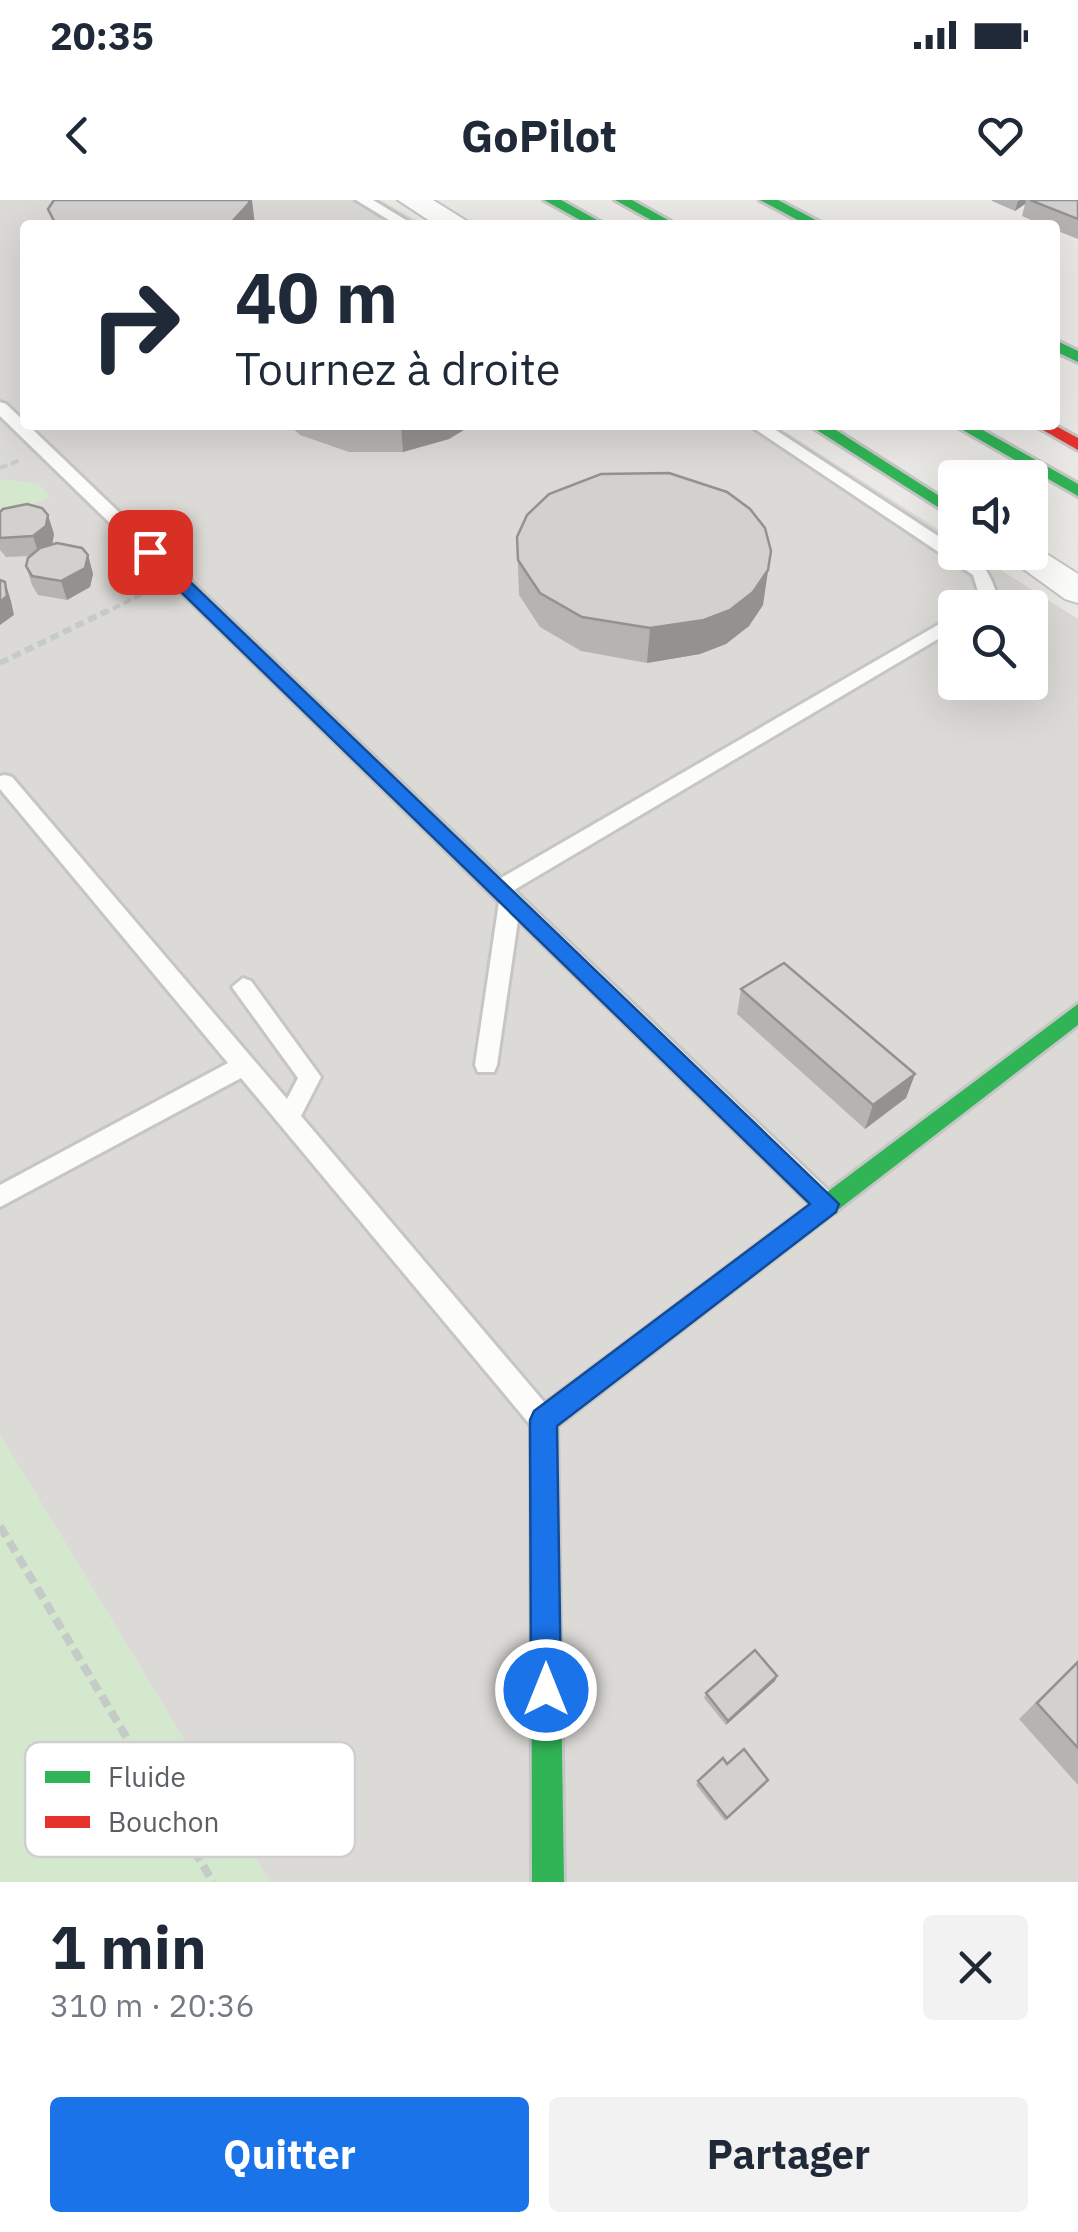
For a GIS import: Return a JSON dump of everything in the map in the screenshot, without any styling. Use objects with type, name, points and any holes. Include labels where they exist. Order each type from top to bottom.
[{"type":"main road","points":[[551,200],[589,220]]},
{"type":"main road","points":[[622,200],[660,220]]},
{"type":"main road","points":[[767,200],[808,220]]},
{"type":"main road","points":[[826,430],[938,502]]},
{"type":"main road","points":[[971,430],[1078,491]]},
{"type":"main road","points":[[1051,430],[1078,445]]},
{"type":"main road","points":[[548,1882],[544,1420],[1078,1013]]},
{"type":"street","points":[[412,200],[449,220]]},
{"type":"street","points":[[1046,570],[1078,591]]},
{"type":"lane","points":[[363,200],[399,220]]},
{"type":"lane","points":[[0,407],[20,426]]},
{"type":"lane","points":[[24,430],[827,1204]]},
{"type":"lane","points":[[765,430],[981,572],[987,590]]},
{"type":"lane","points":[[505,894],[938,631]]},
{"type":"lane","points":[[5,782],[544,1420]]},
{"type":"lane","points":[[486,1065],[505,894]]},
{"type":"lane","points":[[243,987],[310,1077],[288,1117]]},
{"type":"lane","points":[[0,1198],[244,1065]]},
{"type":"path","points":[[0,663],[177,578]]},
{"type":"path","points":[[0,1526],[129,1742]]},
{"type":"path","points":[[198,1857],[213,1882]]},
{"type":"shaded area","points":[[0,200],[380,200],[416,220],[20,220],[20,430],[783,430],[938,529],[938,570],[1001,570],[1032,590],[938,590],[938,700],[1048,700],[1048,600],[1078,619],[1078,1882],[270,1882],[255,1857],[355,1857],[355,1742],[185,1742],[0,1435]]},
{"type":"green space","points":[[0,479],[39,484],[50,497],[0,518]]},
{"type":"green space","points":[[0,1435],[185,1742],[25,1742],[25,1857],[255,1857],[270,1882],[0,1882]]},
{"type":"building","points":[[54,200],[249,200],[234,220],[54,220],[48,209]]},
{"type":"building","points":[[1030,200],[1078,200],[1078,219]]},
{"type":"building","points":[[669,473],[727,492],[750,509],[765,528],[771,551],[768,570],[753,592],[730,610],[704,620],[650,628],[582,617],[540,593],[518,560],[517,537],[527,515],[549,494],[601,474]]},
{"type":"building","points":[[27,504],[42,508],[48,515],[46,526],[33,536],[0,538],[0,512]]},
{"type":"building","points":[[57,543],[82,548],[88,555],[85,568],[61,581],[32,576],[26,566],[28,558],[40,548]]},
{"type":"building","points":[[0,580],[5,582],[7,596],[0,602]]},
{"type":"building","points":[[784,963],[915,1074],[873,1105],[741,989]]},
{"type":"building","points":[[755,1650],[777,1676],[728,1721],[706,1693]]},
{"type":"building","points":[[1078,1662],[1078,1748],[1037,1703]]},
{"type":"building","points":[[744,1749],[768,1780],[727,1818],[698,1781],[723,1758],[727,1764]]},
{"type":"traffic: fast","points":[[551,200],[589,220]]},
{"type":"traffic: fast","points":[[622,200],[660,220]]},
{"type":"traffic: fast","points":[[767,200],[808,220]]},
{"type":"traffic: fast","points":[[1060,348],[1078,357]]},
{"type":"traffic: fast","points":[[825,430],[938,502]]},
{"type":"traffic: fast","points":[[971,430],[1078,491]]},
{"type":"traffic: fast","points":[[548,1882],[544,1420],[1078,1013]]},
{"type":"traffic: jam","points":[[1051,430],[1078,445]]},
{"type":"route","points":[[150,552],[827,1204],[544,1420],[546,1690]]}]
